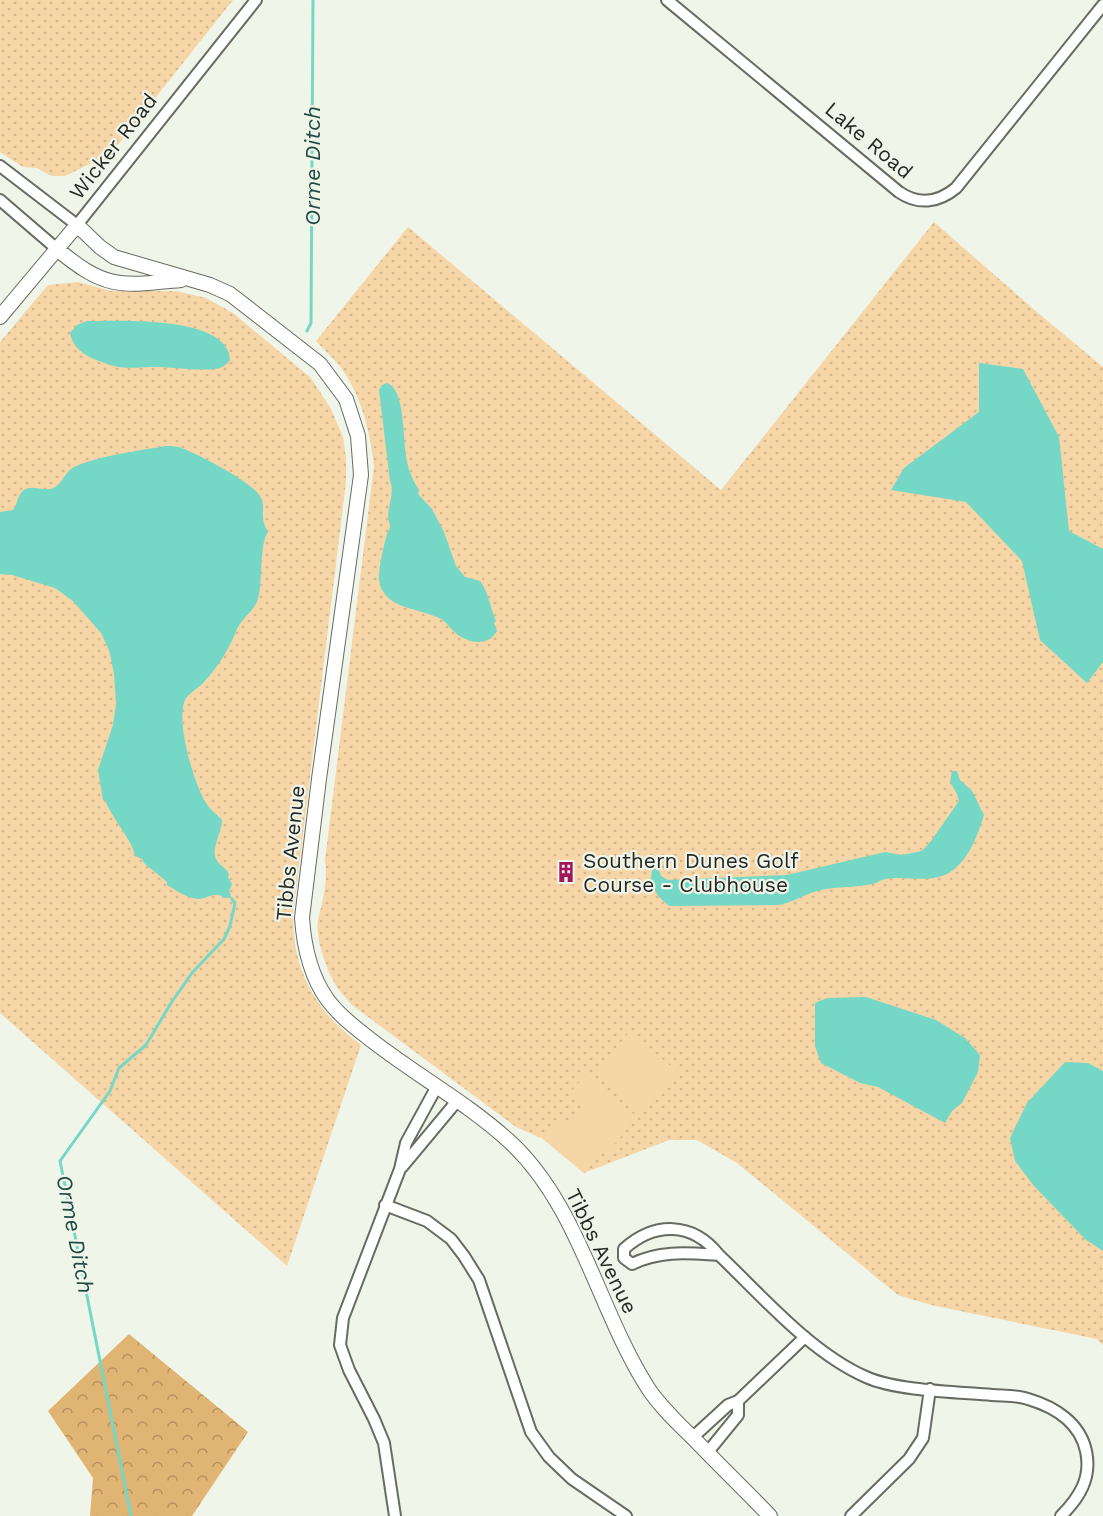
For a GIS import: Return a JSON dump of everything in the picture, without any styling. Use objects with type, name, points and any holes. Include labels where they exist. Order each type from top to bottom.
[{"type":"street","name":"Wicker Road","points":[[0,317],[77,225],[256,0]]},
{"type":"street","name":"Lake Road","points":[[667,0],[899,192],[912,199],[927,201],[948,195],[956,188],[1103,5]]},
{"type":"street","name":"Tibbs Avenue","points":[[0,166],[77,225],[99,247],[114,257],[189,279],[230,294],[320,364],[346,399],[358,436],[361,475],[302,918],[303,939],[309,962],[317,983],[340,1015],[510,1142],[536,1172],[558,1205],[626,1348],[649,1389],[692,1438],[770,1516]]},
{"type":"street","name":"Tibbs Avenue","points":[[0,200],[79,267],[110,282],[126,285],[189,279]]},
{"type":"street","points":[[395,1516],[384,1443],[349,1370],[340,1345],[343,1318],[400,1169],[406,1143],[436,1088]]},
{"type":"street","points":[[400,1169],[457,1101]]},
{"type":"street","points":[[385,1205],[427,1221],[451,1239],[479,1280],[531,1432],[549,1457],[572,1479],[626,1516]]},
{"type":"street","points":[[719,1255],[674,1252],[642,1259],[632,1264],[624,1258],[624,1249],[637,1237],[666,1228],[690,1232],[709,1242],[719,1255],[805,1337],[842,1365],[868,1378],[930,1389],[1027,1398],[1056,1410],[1079,1432],[1087,1457],[1085,1482],[1076,1500],[1061,1516]]},
{"type":"street","points":[[692,1438],[728,1405],[738,1401],[805,1337]]},
{"type":"street","points":[[851,1516],[909,1459],[923,1438],[930,1389]]},
{"type":"street","points":[[707,1453],[738,1414],[738,1401]]},
{"type":"shaded area","points":[[0,0],[233,0],[102,165],[94,162],[65,176],[51,176],[37,168],[23,167],[0,152]]},
{"type":"shaded area","points":[[934,222],[1103,367],[1103,1345],[1097,1339],[931,1305],[898,1295],[737,1163],[697,1140],[669,1140],[584,1173],[543,1139],[516,1127],[352,1005],[333,981],[318,936],[318,920],[325,883],[325,860],[374,466],[370,439],[359,400],[339,365],[316,341],[408,227],[721,490]]},
{"type":"shaded area","points":[[78,282],[111,291],[176,291],[206,298],[233,313],[311,378],[331,409],[343,437],[346,482],[293,915],[297,955],[310,989],[331,1018],[361,1045],[287,1266],[0,1013],[0,342],[48,285]]},
{"type":"shaded area","points":[[629,1032],[677,1071],[642,1113],[595,1074]]},
{"type":"shaded area","points":[[585,1075],[637,1117],[606,1155],[601,1152],[584,1173],[543,1139],[561,1116],[571,1124],[586,1106],[571,1092]]},
{"type":"green space","points":[[129,1334],[248,1432],[192,1516],[90,1516],[93,1478],[48,1411]]},
{"type":"water","points":[[87,321],[146,321],[192,328],[212,335],[225,345],[230,360],[222,367],[215,369],[113,366],[89,357],[79,350],[72,340],[70,333],[77,325]]},
{"type":"water","points":[[979,363],[1023,369],[1059,437],[1069,531],[1103,549],[1103,662],[1087,683],[1040,640],[1022,561],[966,502],[891,490],[904,468],[979,412]]},
{"type":"water","points":[[387,383],[393,387],[400,404],[407,461],[419,490],[418,494],[432,509],[444,532],[456,566],[465,577],[480,581],[487,595],[497,631],[486,641],[476,642],[461,637],[441,619],[394,602],[382,589],[379,570],[390,527],[388,517],[392,490],[379,390]]},
{"type":"water","points":[[165,446],[179,447],[198,455],[223,468],[255,490],[262,500],[264,521],[268,532],[263,545],[256,603],[239,625],[218,664],[203,683],[186,698],[183,707],[184,735],[191,767],[201,794],[222,820],[215,854],[217,861],[229,874],[228,877],[232,884],[229,891],[232,899],[222,898],[219,895],[198,899],[186,896],[167,885],[167,882],[142,859],[135,856],[130,843],[103,800],[98,770],[113,725],[116,704],[114,673],[109,650],[101,633],[73,601],[55,588],[12,575],[0,574],[0,512],[13,510],[25,490],[29,488],[51,489],[71,469],[83,463]]},
{"type":"water","points":[[952,771],[957,771],[960,780],[972,791],[984,815],[967,855],[949,873],[934,878],[893,878],[874,884],[824,889],[778,905],[670,906],[661,899],[652,885],[653,868],[659,870],[661,876],[668,880],[787,875],[885,852],[902,855],[922,851],[959,801],[950,782]]},
{"type":"water","points":[[866,997],[936,1020],[965,1038],[980,1055],[978,1072],[962,1103],[952,1111],[945,1123],[878,1087],[860,1083],[821,1063],[815,1046],[815,1003],[827,998]]},
{"type":"water","points":[[1065,1062],[1088,1063],[1103,1071],[1103,1251],[1085,1239],[1034,1186],[1015,1161],[1010,1138],[1027,1103]]},
{"type":"waterway","name":"Orme Ditch","points":[[307,331],[311,323],[313,0]]},
{"type":"waterway","name":"Orme Ditch","points":[[131,1516],[60,1161],[110,1091],[119,1068],[146,1045],[192,973],[224,939],[230,926],[235,903],[232,899]]},
{"type":"place","name":"Southern Dunes Golf Course - Clubhouse","points":[[566,872]]}]
